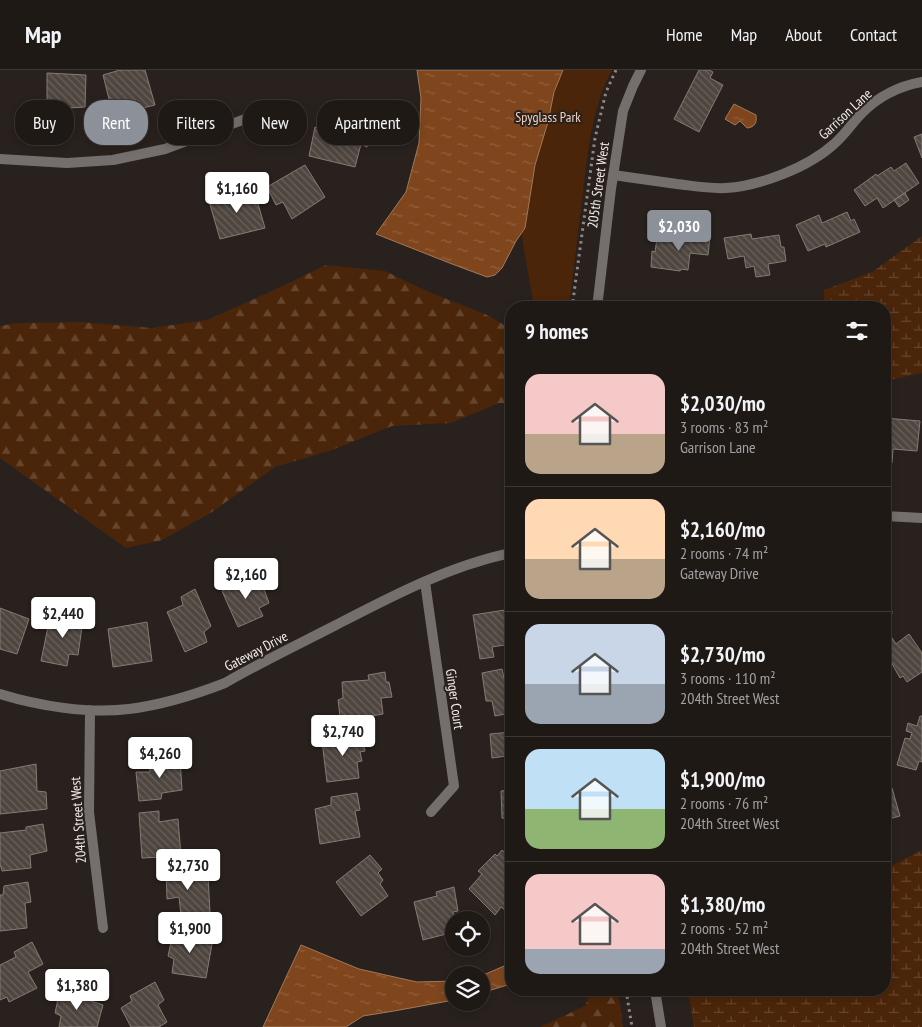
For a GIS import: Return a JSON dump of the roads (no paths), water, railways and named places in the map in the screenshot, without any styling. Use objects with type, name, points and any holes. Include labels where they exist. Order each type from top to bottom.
[{"type":"street","name":"205th Street West","points":[[598,301],[613,175],[623,111],[642,70]]},
{"type":"street","name":"Garrison Lane","points":[[613,175],[706,188],[727,188],[771,178],[790,172],[817,157],[832,146],[864,112],[888,94],[902,87],[922,82]]},
{"type":"street","points":[[0,159],[67,163],[113,160],[165,149],[243,120]]},
{"type":"street","points":[[891,516],[922,518]]},
{"type":"street","name":"Gateway Drive","points":[[0,694],[34,703],[90,710],[136,708],[176,700],[225,683],[354,616],[425,582],[465,566],[505,554]]},
{"type":"street","name":"Ginger Court","points":[[425,582],[454,786],[431,812]]},
{"type":"street","name":"204th Street West","points":[[90,710],[89,812],[103,928]]},
{"type":"street","points":[[656,996],[661,1027]]},
{"type":"water","points":[[417,70],[563,70],[554,92],[548,122],[535,165],[525,228],[502,268],[495,275],[487,277],[376,234],[406,192],[419,145],[421,98]]},
{"type":"water","points":[[734,104],[756,115],[754,126],[747,128],[740,121],[735,125],[725,119]]},
{"type":"water","points":[[301,945],[359,969],[417,982],[445,981],[445,1002],[363,1016],[346,1027],[263,1027]]},
{"type":"water","points":[[505,966],[505,986],[490,990],[490,972]]},
{"type":"park label","name":"Spyglass Park","points":[[548,117]]}]
